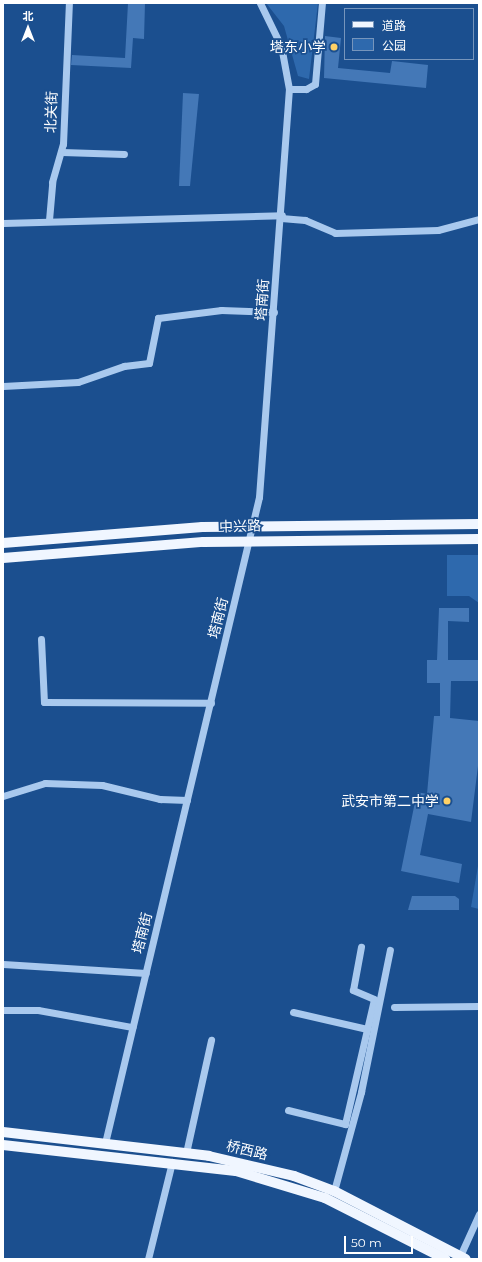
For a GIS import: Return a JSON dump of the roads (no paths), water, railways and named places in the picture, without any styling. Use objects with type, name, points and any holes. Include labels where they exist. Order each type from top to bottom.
[{"type":"main road","name":"中兴路","points":[[3,543],[253,525],[479,524]]},
{"type":"main road","name":"中兴路","points":[[3,558],[250,540],[479,539]]},
{"type":"main road","name":"桥西路","points":[[3,1132],[105,1143],[239,1161],[334,1191],[463,1257]]},
{"type":"main road","name":"桥西路","points":[[3,1145],[172,1162],[236,1171],[310,1192],[445,1259]]},
{"type":"street","name":"北关街","points":[[49,220],[52,182],[62,152],[69,3]]},
{"type":"street","name":"塔南街","points":[[105,1143],[253,525],[274,312],[289,90],[281,46],[260,3]]},
{"type":"street","points":[[289,90],[306,89],[315,84],[322,3]]},
{"type":"street","points":[[62,152],[124,154]]},
{"type":"street","points":[[3,223],[49,220],[281,216],[305,220],[335,233],[438,230],[479,219]]},
{"type":"street","points":[[3,386],[78,382],[124,366],[149,363],[158,318],[221,310],[274,312]]},
{"type":"street","points":[[40,639],[44,702],[211,703]]},
{"type":"street","points":[[3,796],[45,783],[102,785],[160,799],[187,800]]},
{"type":"street","points":[[288,1110],[345,1124],[374,999],[358,994],[353,986],[361,947]]},
{"type":"street","points":[[334,1191],[361,1092],[390,950]]},
{"type":"street","points":[[3,964],[146,973]]},
{"type":"street","points":[[394,1007],[479,1006]]},
{"type":"street","points":[[3,1010],[46,1011],[132,1027]]},
{"type":"street","points":[[293,1012],[367,1029]]},
{"type":"street","points":[[186,1153],[211,1040]]},
{"type":"street","points":[[148,1259],[172,1162]]},
{"type":"street","points":[[463,1257],[479,1214]]},
{"type":"place","name":"塔东小学","points":[[334,47]]},
{"type":"place","name":"武安市第二中学","points":[[447,801]]}]
